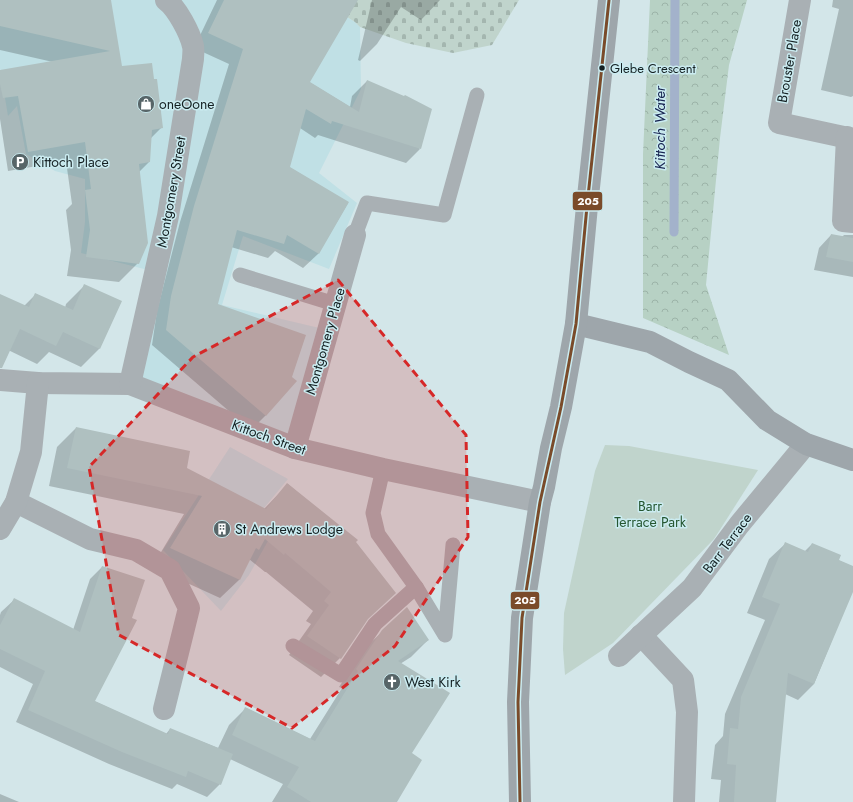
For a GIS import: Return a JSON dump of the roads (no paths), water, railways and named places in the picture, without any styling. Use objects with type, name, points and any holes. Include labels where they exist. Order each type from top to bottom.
[{"type":"main road","points":[[520,802],[518,702],[522,618],[540,502],[561,407],[576,324],[609,0]]},
{"type":"main road","points":[[576,324],[650,342],[728,380],[767,420],[806,444],[853,460]]},
{"type":"street","name":"Brouster Place","points":[[800,0],[779,123],[850,138]]},
{"type":"street","name":"Montgomery Street","points":[[130,384],[168,216],[193,59],[194,47],[185,26],[168,2]]},
{"type":"street","points":[[850,138],[843,221],[853,222]]},
{"type":"street","name":"Montgomery Place","points":[[295,448],[355,235]]},
{"type":"street","name":"Kittoch Street","points":[[0,380],[38,383],[130,384],[295,448],[383,469],[540,502]]},
{"type":"street","points":[[0,529],[16,502],[31,452],[38,383]]},
{"type":"street","name":"Barr Terrace","points":[[619,656],[692,588],[739,525],[806,444]]},
{"type":"street","points":[[16,502],[90,539],[136,550],[170,570],[189,608],[164,709]]},
{"type":"street","points":[[641,635],[682,680],[687,712],[684,802]]},
{"type":"lane","points":[[355,235],[367,202],[444,215],[477,95]]},
{"type":"lane","points":[[240,275],[335,304]]},
{"type":"lane","points":[[383,469],[373,513],[378,534],[416,587],[445,635],[453,545]]},
{"type":"lane","points":[[293,646],[341,675],[375,624],[416,587]]},
{"type":"waterway","name":"Kittoch Water","points":[[674,232],[675,0]]},
{"type":"place","name":"Glebe Crescent","points":[[602,68]]},
{"type":"place","name":"oneOone","points":[[146,104]]},
{"type":"place","name":"Kittoch Place","points":[[20,162]]},
{"type":"place","name":"St Andrews Lodge","points":[[222,529]]},
{"type":"place","name":"West Kirk","points":[[392,682]]},
{"type":"park label","name":"Barr Terrace Park","points":[[650,514]]}]
